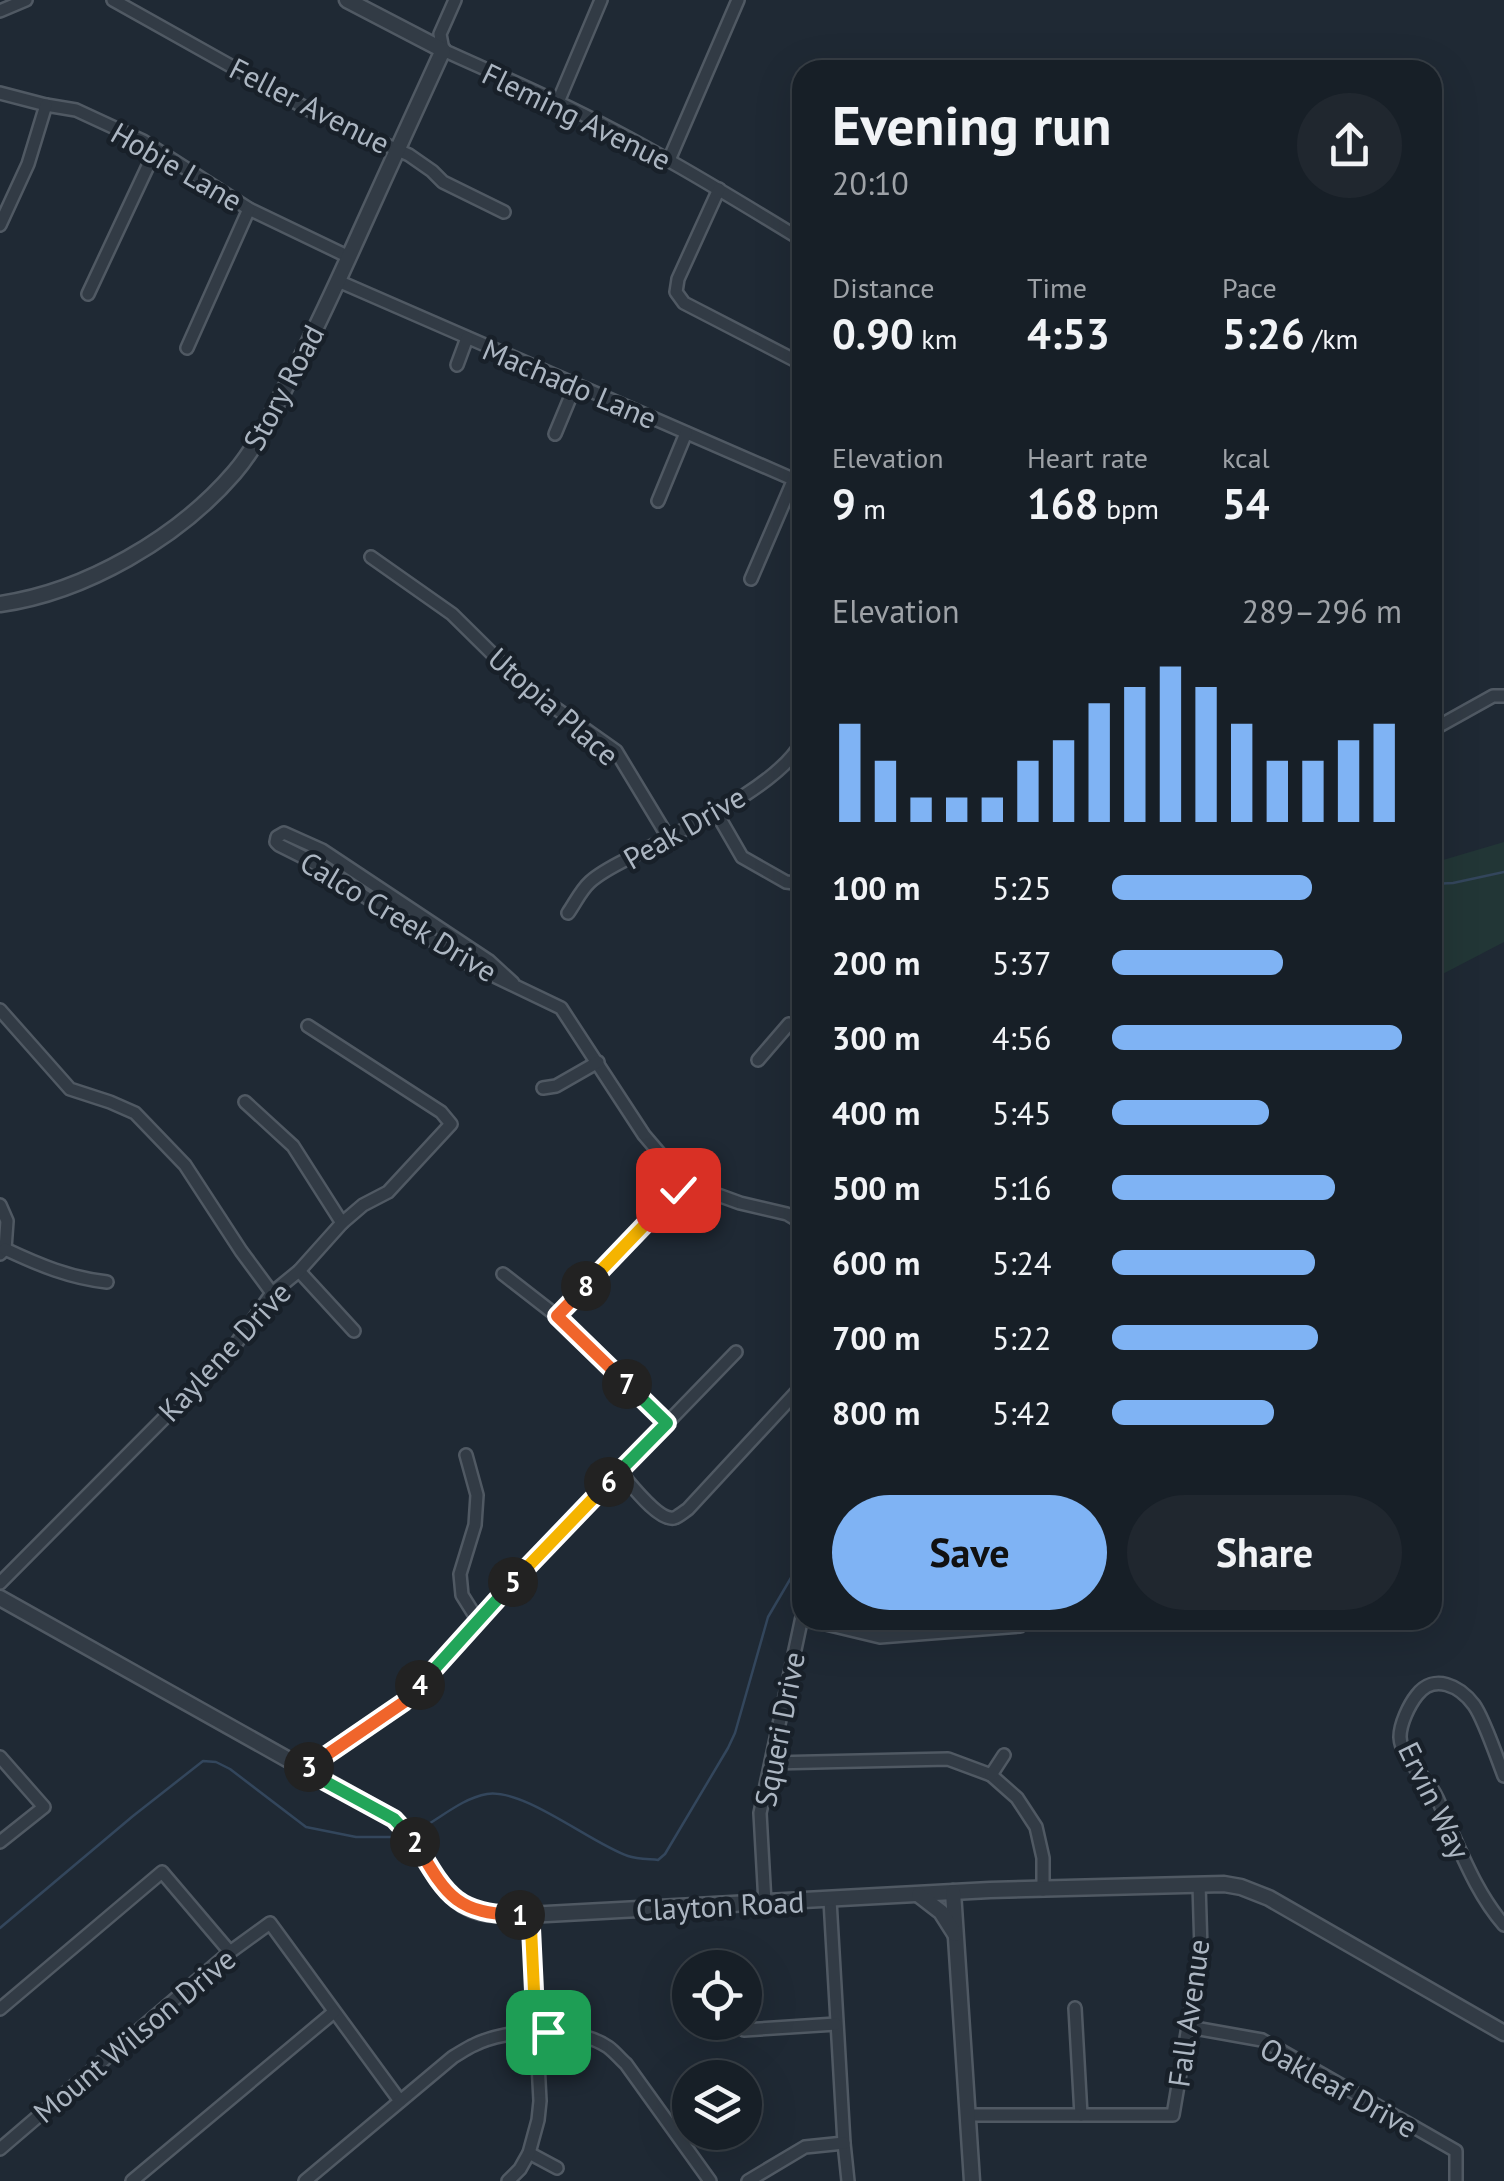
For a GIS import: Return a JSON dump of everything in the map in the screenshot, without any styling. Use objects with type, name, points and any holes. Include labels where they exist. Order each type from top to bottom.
[{"type":"street","points":[[0,11],[26,0]]},
{"type":"street","name":"Feller Avenue","points":[[113,0],[312,110],[409,155],[443,182],[504,212]]},
{"type":"street","name":"Fleming Avenue","points":[[347,0],[669,160],[792,234]]},
{"type":"street","points":[[442,50],[440,34],[455,0]]},
{"type":"street","points":[[558,102],[601,0]]},
{"type":"street","points":[[669,160],[738,0]]},
{"type":"street","name":"Story Road","points":[[0,604],[58,592],[160,538],[233,474],[254,446],[312,338],[442,50]]},
{"type":"street","name":"Hobie Lane","points":[[0,93],[76,110],[143,142],[249,209],[348,257]]},
{"type":"street","points":[[0,226],[28,164],[46,106]]},
{"type":"street","points":[[88,294],[155,151]]},
{"type":"street","points":[[719,189],[676,292],[684,302],[792,359]]},
{"type":"street","points":[[187,348],[249,209]]},
{"type":"street","name":"Machado Lane","points":[[338,281],[792,478]]},
{"type":"street","points":[[457,365],[467,338]]},
{"type":"street","points":[[554,434],[575,386]]},
{"type":"street","points":[[658,502],[686,432]]},
{"type":"street","points":[[751,579],[792,494]]},
{"type":"street","name":"Utopia Place","points":[[372,556],[452,614],[527,688],[616,751],[668,838]]},
{"type":"street","points":[[1442,724],[1493,696],[1504,696]]},
{"type":"street","name":"Peak Drive","points":[[568,913],[589,882],[716,812],[776,773],[792,758]]},
{"type":"street","points":[[716,812],[742,856],[792,883]]},
{"type":"street","name":"Calco Creek Drive","points":[[514,983],[489,960],[322,850],[284,833],[277,837],[279,846],[311,861],[466,962],[560,1008],[644,1135],[685,1182],[740,1204],[792,1217]]},
{"type":"street","points":[[0,1010],[70,1089],[136,1113],[185,1164],[240,1252],[272,1292]]},
{"type":"street","points":[[758,1060],[789,1024],[792,1026]]},
{"type":"street","name":"Kaylene Drive","points":[[0,1583],[230,1352],[272,1292],[299,1271],[362,1205],[388,1192],[451,1124],[441,1112],[308,1026]]},
{"type":"street","points":[[543,1088],[556,1086],[598,1062]]},
{"type":"street","points":[[245,1102],[292,1146],[342,1223]]},
{"type":"street","points":[[557,1316],[685,1182]]},
{"type":"street","points":[[0,1205],[7,1221],[2,1252],[80,1279],[107,1282]]},
{"type":"street","points":[[299,1271],[354,1330]]},
{"type":"street","points":[[504,1274],[557,1316],[667,1423]]},
{"type":"street","points":[[304,1770],[404,1702],[477,1619],[736,1352]]},
{"type":"street","points":[[620,1472],[656,1511],[667,1517],[679,1515],[792,1397]]},
{"type":"street","points":[[466,1455],[477,1495],[475,1524],[460,1574],[462,1594],[477,1619]]},
{"type":"street","name":"Clayton Road","points":[[0,1598],[374,1807],[408,1832],[442,1885],[462,1904],[492,1914],[953,1892],[1224,1884],[1268,1898],[1504,2033]]},
{"type":"street","name":"Squeri Drive","points":[[765,1902],[760,1813],[801,1630]]},
{"type":"street","points":[[852,1630],[880,1637],[969,1630]]},
{"type":"street","name":"Ervin Way","points":[[1504,1776],[1475,1706],[1456,1687],[1440,1682],[1422,1688],[1401,1730],[1403,1750],[1432,1789],[1475,1882],[1504,1924]]},
{"type":"street","points":[[991,1775],[1004,1755]]},
{"type":"street","points":[[0,1757],[44,1808],[0,1842]]},
{"type":"street","points":[[771,1763],[948,1760],[991,1775],[1018,1798],[1036,1826],[1043,1890]]},
{"type":"street","points":[[0,2009],[162,1872],[230,1952]]},
{"type":"street","name":"Fall Avenue","points":[[967,2115],[1173,2115],[1201,1950],[1199,1884]]},
{"type":"street","points":[[953,1892],[972,2181]]},
{"type":"street","points":[[920,1894],[941,1912],[956,1936]]},
{"type":"street","points":[[830,1900],[848,2181]]},
{"type":"street","points":[[508,2181],[529,2154],[536,2135],[540,2100],[528,1915]]},
{"type":"street","name":"Mount Wilson Drive","points":[[0,2148],[230,1952],[270,1923],[334,2012]]},
{"type":"street","points":[[1075,2008],[1081,2115]]},
{"type":"street","points":[[132,2181],[334,2012],[400,2101]]},
{"type":"street","points":[[762,2029],[836,2024]]},
{"type":"street","name":"Oakleaf Drive","points":[[1189,2026],[1262,2040],[1456,2152],[1456,2181]]},
{"type":"street","points":[[306,2181],[454,2058],[476,2044],[500,2036],[536,2033],[572,2034],[609,2048],[626,2064],[710,2181]]},
{"type":"street","points":[[748,2181],[805,2147],[844,2143]]},
{"type":"street","points":[[529,2154],[558,2168]]},
{"type":"green space","points":[[1504,842],[1504,942],[1442,974],[1442,860]]},
{"type":"waterway","points":[[1442,884],[1504,872]]},
{"type":"waterway","points":[[412,1833],[467,1801],[502,1794],[538,1808],[613,1850],[658,1860],[728,1748],[768,1617],[792,1576]]},
{"type":"waterway","points":[[0,1928],[203,1761],[230,1769],[306,1827],[356,1837],[400,1837]]},
{"type":"route","points":[[548,2032],[536,2033],[528,1915],[492,1914],[462,1904],[448,1893],[412,1838],[394,1819],[304,1770],[404,1702],[477,1619],[667,1423],[557,1316],[678,1190]]}]
